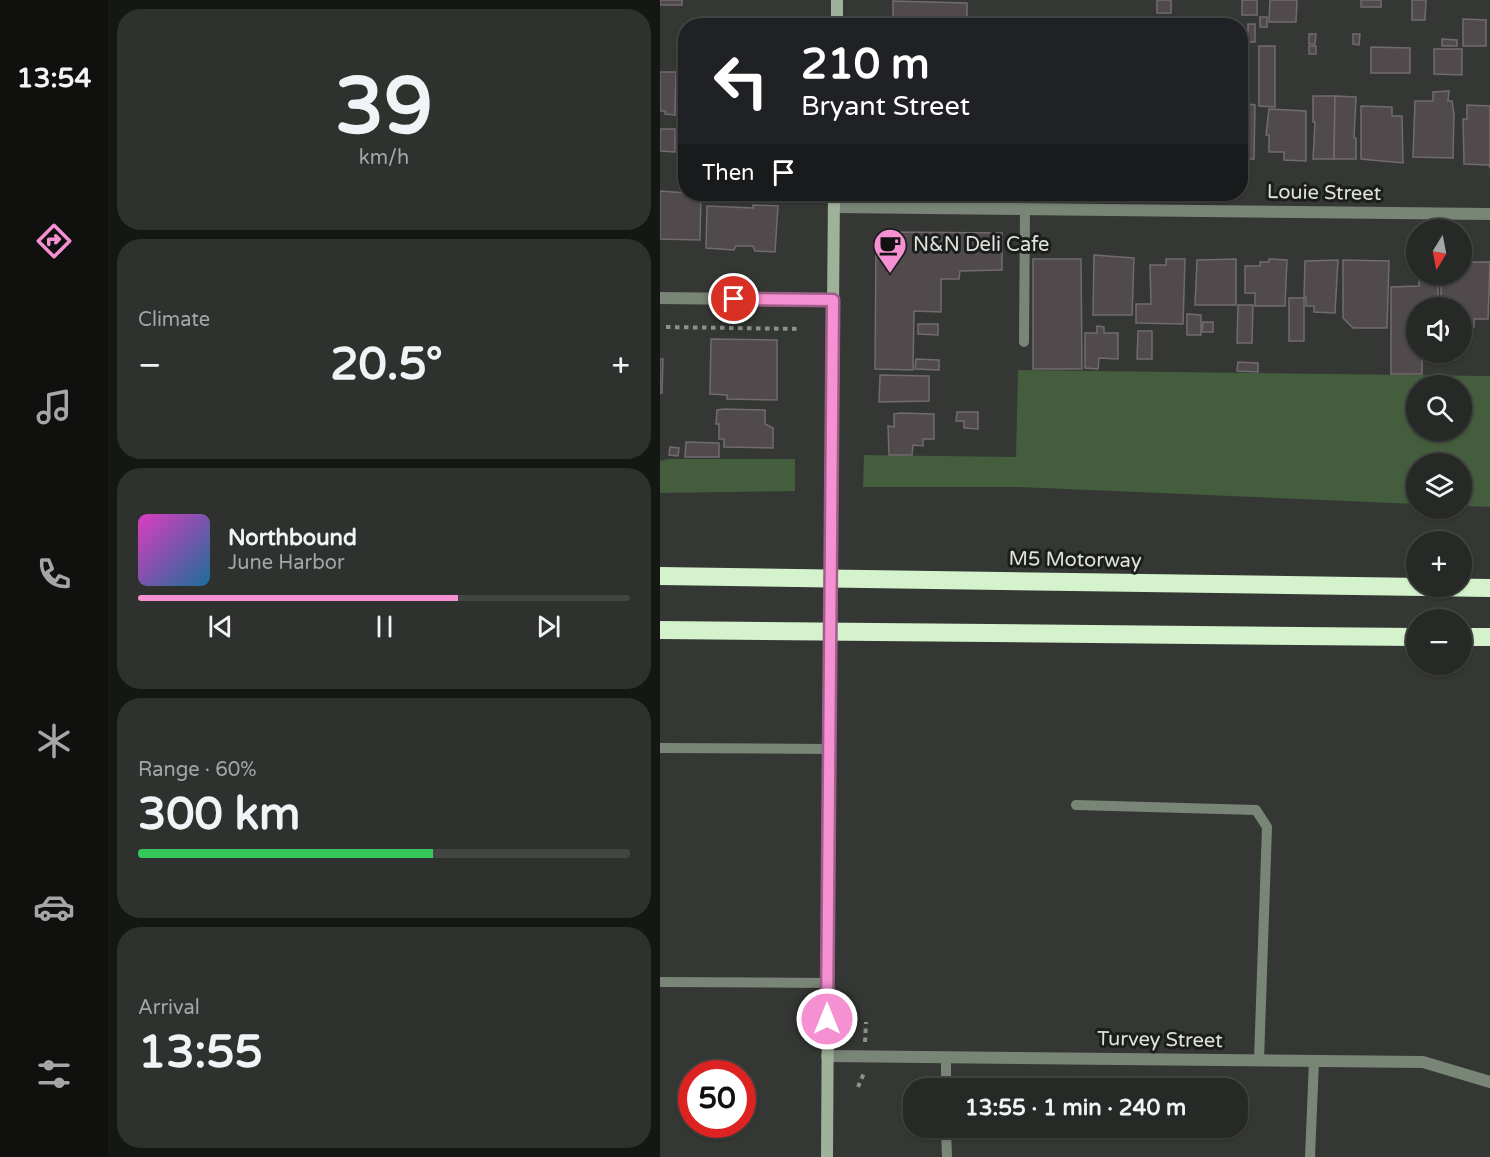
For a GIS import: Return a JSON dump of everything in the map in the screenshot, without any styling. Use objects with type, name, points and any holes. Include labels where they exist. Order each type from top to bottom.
[{"type":"highway","name":"M5 Motorway","points":[[660,576],[1490,588]]},
{"type":"highway","points":[[660,630],[1406,637]]},
{"type":"highway","points":[[1472,637],[1490,637]]},
{"type":"main road","points":[[837,0],[837,18]]},
{"type":"main road","points":[[827,1157],[834,201]]},
{"type":"street","name":"Louie Street","points":[[834,207],[1490,214]]},
{"type":"street","points":[[660,298],[833,300]]},
{"type":"street","name":"Turvey Street","points":[[827,1056],[1422,1062],[1490,1083]]},
{"type":"lane","points":[[1024,342],[1025,210]]},
{"type":"lane","points":[[660,748],[830,749]]},
{"type":"lane","points":[[1076,805],[1256,810],[1267,827],[1259,1060]]},
{"type":"lane","points":[[660,982],[828,983]]},
{"type":"lane","points":[[946,1058],[946,1078]]},
{"type":"lane","points":[[1311,1157],[1314,1061]]},
{"type":"lane","points":[[946,1138],[946,1157]]},
{"type":"path","points":[[666,327],[801,329]]},
{"type":"green space","points":[[1018,370],[1411,375],[1406,375],[1406,441],[1472,441],[1472,376],[1490,376],[1490,507],[1472,506],[1472,453],[1406,453],[1406,504],[1018,487],[863,487],[864,455],[1016,457]]},
{"type":"green space","points":[[667,459],[795,459],[795,491],[660,493],[660,461]]},
{"type":"building","points":[[660,0],[682,0],[682,5],[660,5]]},
{"type":"building","points":[[1157,0],[1171,0],[1171,13],[1157,13]]},
{"type":"building","points":[[1242,0],[1257,0],[1257,15],[1242,15]]},
{"type":"building","points":[[1270,0],[1297,0],[1296,22],[1269,22]]},
{"type":"building","points":[[1361,0],[1381,0],[1381,7],[1361,7]]},
{"type":"building","points":[[1412,0],[1426,0],[1425,20],[1412,20]]},
{"type":"building","points":[[893,1],[967,3],[967,18],[893,18]]},
{"type":"building","points":[[1260,17],[1267,17],[1267,27],[1260,27]]},
{"type":"building","points":[[1463,19],[1486,20],[1486,46],[1463,46]]},
{"type":"building","points":[[1248,24],[1255,24],[1255,42],[1248,42]]},
{"type":"building","points":[[1309,34],[1316,34],[1315,44],[1309,44]]},
{"type":"building","points":[[1353,34],[1360,34],[1359,45],[1353,44]]},
{"type":"building","points":[[1442,39],[1457,40],[1457,46],[1442,46]]},
{"type":"building","points":[[1259,46],[1275,46],[1275,107],[1259,106]]},
{"type":"building","points":[[1309,46],[1316,46],[1316,54],[1309,54]]},
{"type":"building","points":[[1371,47],[1410,48],[1410,73],[1371,73]]},
{"type":"building","points":[[1434,49],[1462,49],[1462,75],[1434,74]]},
{"type":"building","points":[[660,72],[676,72],[675,115],[660,111]]},
{"type":"building","points":[[676,72],[678,72],[678,115],[675,115]]},
{"type":"building","points":[[1449,91],[1448,101],[1452,101],[1454,114],[1453,158],[1413,157],[1415,101],[1433,101],[1433,92]]},
{"type":"building","points":[[1313,96],[1335,96],[1334,159],[1313,159],[1315,122],[1313,122]]},
{"type":"building","points":[[1335,96],[1356,97],[1354,138],[1356,138],[1356,159],[1334,159]]},
{"type":"building","points":[[1248,104],[1255,105],[1254,159],[1248,159]]},
{"type":"building","points":[[1467,105],[1490,106],[1490,168],[1489,165],[1464,164],[1463,119],[1467,119]]},
{"type":"building","points":[[1361,106],[1392,107],[1392,116],[1402,116],[1403,163],[1361,159]]},
{"type":"building","points":[[1269,109],[1306,111],[1306,161],[1284,160],[1284,152],[1269,152],[1269,135],[1266,135]]},
{"type":"building","points":[[660,129],[675,129],[675,152],[660,151]]},
{"type":"building","points":[[660,191],[678,192],[678,201],[701,201],[700,240],[660,239]]},
{"type":"building","points":[[753,205],[778,206],[775,252],[755,251],[753,246],[736,246],[734,250],[706,248],[707,206],[753,208]]},
{"type":"building","points":[[889,232],[1002,233],[1002,270],[960,271],[959,279],[941,279],[941,312],[914,311],[913,370],[875,369],[876,244]]},
{"type":"building","points":[[1094,255],[1134,258],[1132,315],[1093,315]]},
{"type":"building","points":[[1033,259],[1081,259],[1082,369],[1033,369]]},
{"type":"building","points":[[1166,259],[1185,259],[1183,324],[1136,323],[1136,304],[1151,304],[1150,265],[1166,265]]},
{"type":"building","points":[[1236,259],[1236,305],[1195,305],[1197,260]]},
{"type":"building","points":[[1269,259],[1287,260],[1285,306],[1255,306],[1255,293],[1245,293],[1245,266],[1260,266],[1260,262],[1269,262]]},
{"type":"building","points":[[1338,260],[1335,313],[1314,312],[1314,306],[1306,306],[1306,297],[1304,297],[1305,261]]},
{"type":"building","points":[[1343,260],[1389,261],[1387,328],[1353,328],[1343,318]]},
{"type":"building","points":[[1472,262],[1490,262],[1488,319],[1474,319],[1474,327],[1472,327],[1472,297],[1441,297],[1441,285],[1472,285]]},
{"type":"building","points":[[1438,285],[1438,297],[1406,297],[1406,363],[1422,363],[1422,374],[1391,374],[1391,287]]},
{"type":"building","points":[[1289,298],[1304,298],[1304,341],[1289,341]]},
{"type":"building","points":[[1238,305],[1253,305],[1252,343],[1237,343]]},
{"type":"building","points":[[1187,314],[1201,315],[1201,335],[1187,335]]},
{"type":"building","points":[[1203,322],[1213,322],[1213,332],[1202,332]]},
{"type":"building","points":[[918,324],[938,324],[938,335],[918,334]]},
{"type":"building","points":[[1097,326],[1104,327],[1104,333],[1118,333],[1118,359],[1099,358],[1098,369],[1085,368],[1085,333],[1097,333]]},
{"type":"building","points":[[1138,331],[1152,331],[1152,359],[1137,359]]},
{"type":"building","points":[[711,339],[777,340],[777,400],[727,399],[727,395],[710,394]]},
{"type":"building","points":[[660,359],[663,359],[662,393],[660,393]]},
{"type":"building","points":[[916,359],[939,360],[939,370],[915,369]]},
{"type":"building","points":[[1238,362],[1258,363],[1258,372],[1237,371]]},
{"type":"building","points":[[880,375],[929,376],[929,401],[879,402]]},
{"type":"building","points":[[717,410],[765,410],[765,424],[773,428],[773,448],[724,447],[724,439],[719,439],[719,424],[716,424]]},
{"type":"building","points":[[957,412],[978,412],[978,429],[964,428],[964,421],[956,421]]},
{"type":"building","points":[[894,414],[934,414],[934,439],[923,439],[923,446],[913,445],[912,455],[889,455],[888,426],[894,427]]},
{"type":"building","points":[[686,442],[719,443],[719,457],[685,457]]},
{"type":"building","points":[[670,447],[679,448],[678,456],[669,455]]},
{"type":"place","name":"N&N Deli Cafe","points":[[890,274]]},
{"type":"route","points":[[734,299],[833,300],[827,1019]]}]
